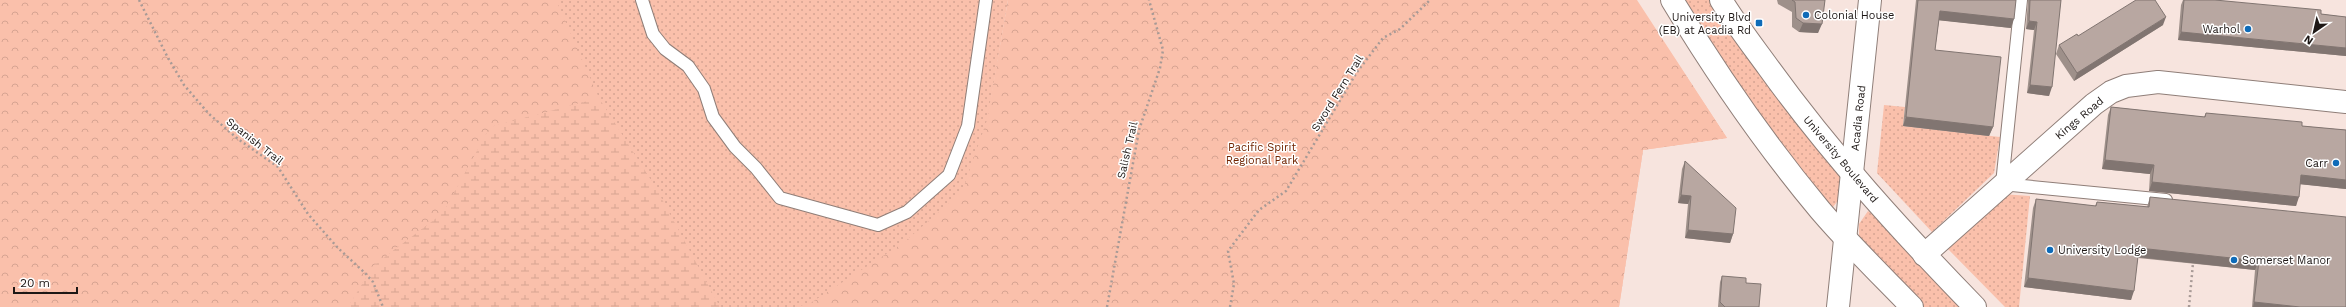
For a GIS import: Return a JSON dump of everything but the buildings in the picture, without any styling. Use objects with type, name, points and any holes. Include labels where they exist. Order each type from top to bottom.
[{"type":"street","points":[[1672,0],[1713,67],[1821,210],[1912,307]]},
{"type":"street","name":"University Boulevard","points":[[1721,0],[1788,96],[1853,175],[1924,255],[1975,307]]},
{"type":"street","name":"Acadia Road","points":[[1838,307],[1853,175],[1870,0]]},
{"type":"street","name":"Kings Road","points":[[1924,255],[2002,184],[2094,104],[2111,92],[2126,86],[2158,82],[2346,102]]},
{"type":"lane","points":[[642,0],[652,34],[664,49],[688,66],[704,89],[713,117],[735,147],[756,168],[780,198],[878,225],[907,212],[949,175],[968,126],[986,0]]},
{"type":"lane","points":[[2021,0],[2002,184],[2180,201]]},
{"type":"path","name":"Spanish Trail","points":[[139,0],[167,56],[184,85],[209,114],[238,139],[278,167],[308,214],[338,248],[373,282],[383,307]]},
{"type":"path","name":"Salish Trail","points":[[1107,307],[1139,130],[1160,68],[1163,50],[1149,0]]},
{"type":"path","name":"Sword Fern Trail","points":[[1230,307],[1234,284],[1228,251],[1236,238],[1259,210],[1286,191],[1357,72],[1384,38],[1400,29],[1430,0]]},
{"type":"path","points":[[2189,307],[2193,263]]},
{"type":"green space","points":[[0,0],[1008,0],[990,106],[1636,0],[1727,138],[1643,150],[1619,307],[0,307]]},
{"type":"green space","points":[[0,0],[556,0],[599,98],[490,127],[443,213],[373,266],[348,307],[0,307]]},
{"type":"green space","name":"Pacific Spirit Regional Park","points":[[1008,0],[1637,0],[1727,138],[1643,150],[1619,307],[797,307],[812,302],[903,243],[962,192],[987,120]]},
{"type":"green space","points":[[1682,0],[1713,0],[1841,174],[1840,198],[1833,207],[1826,205],[1793,165]]},
{"type":"green space","points":[[599,98],[656,188],[720,307],[348,307],[373,266],[443,213],[490,127]]},
{"type":"green space","points":[[1884,105],[1905,107],[1903,126],[2000,137],[1994,173],[1932,232],[1877,173]]},
{"type":"green space","points":[[2001,194],[2030,196],[2019,307],[2005,307],[1947,248]]},
{"type":"green space","points":[[1868,211],[1874,215],[1961,307],[1921,307],[1859,241],[1859,224]]},
{"type":"place","name":"Colonial House","points":[[1806,15]]},
{"type":"place","name":"University Blvd (EB) at Acadia Rd","points":[[1759,23]]},
{"type":"place","name":"Warhol","points":[[2248,29]]},
{"type":"place","name":"Carr","points":[[2336,163]]},
{"type":"place","name":"University Lodge","points":[[2050,250]]},
{"type":"place","name":"Somerset Manor","points":[[2234,260]]}]
